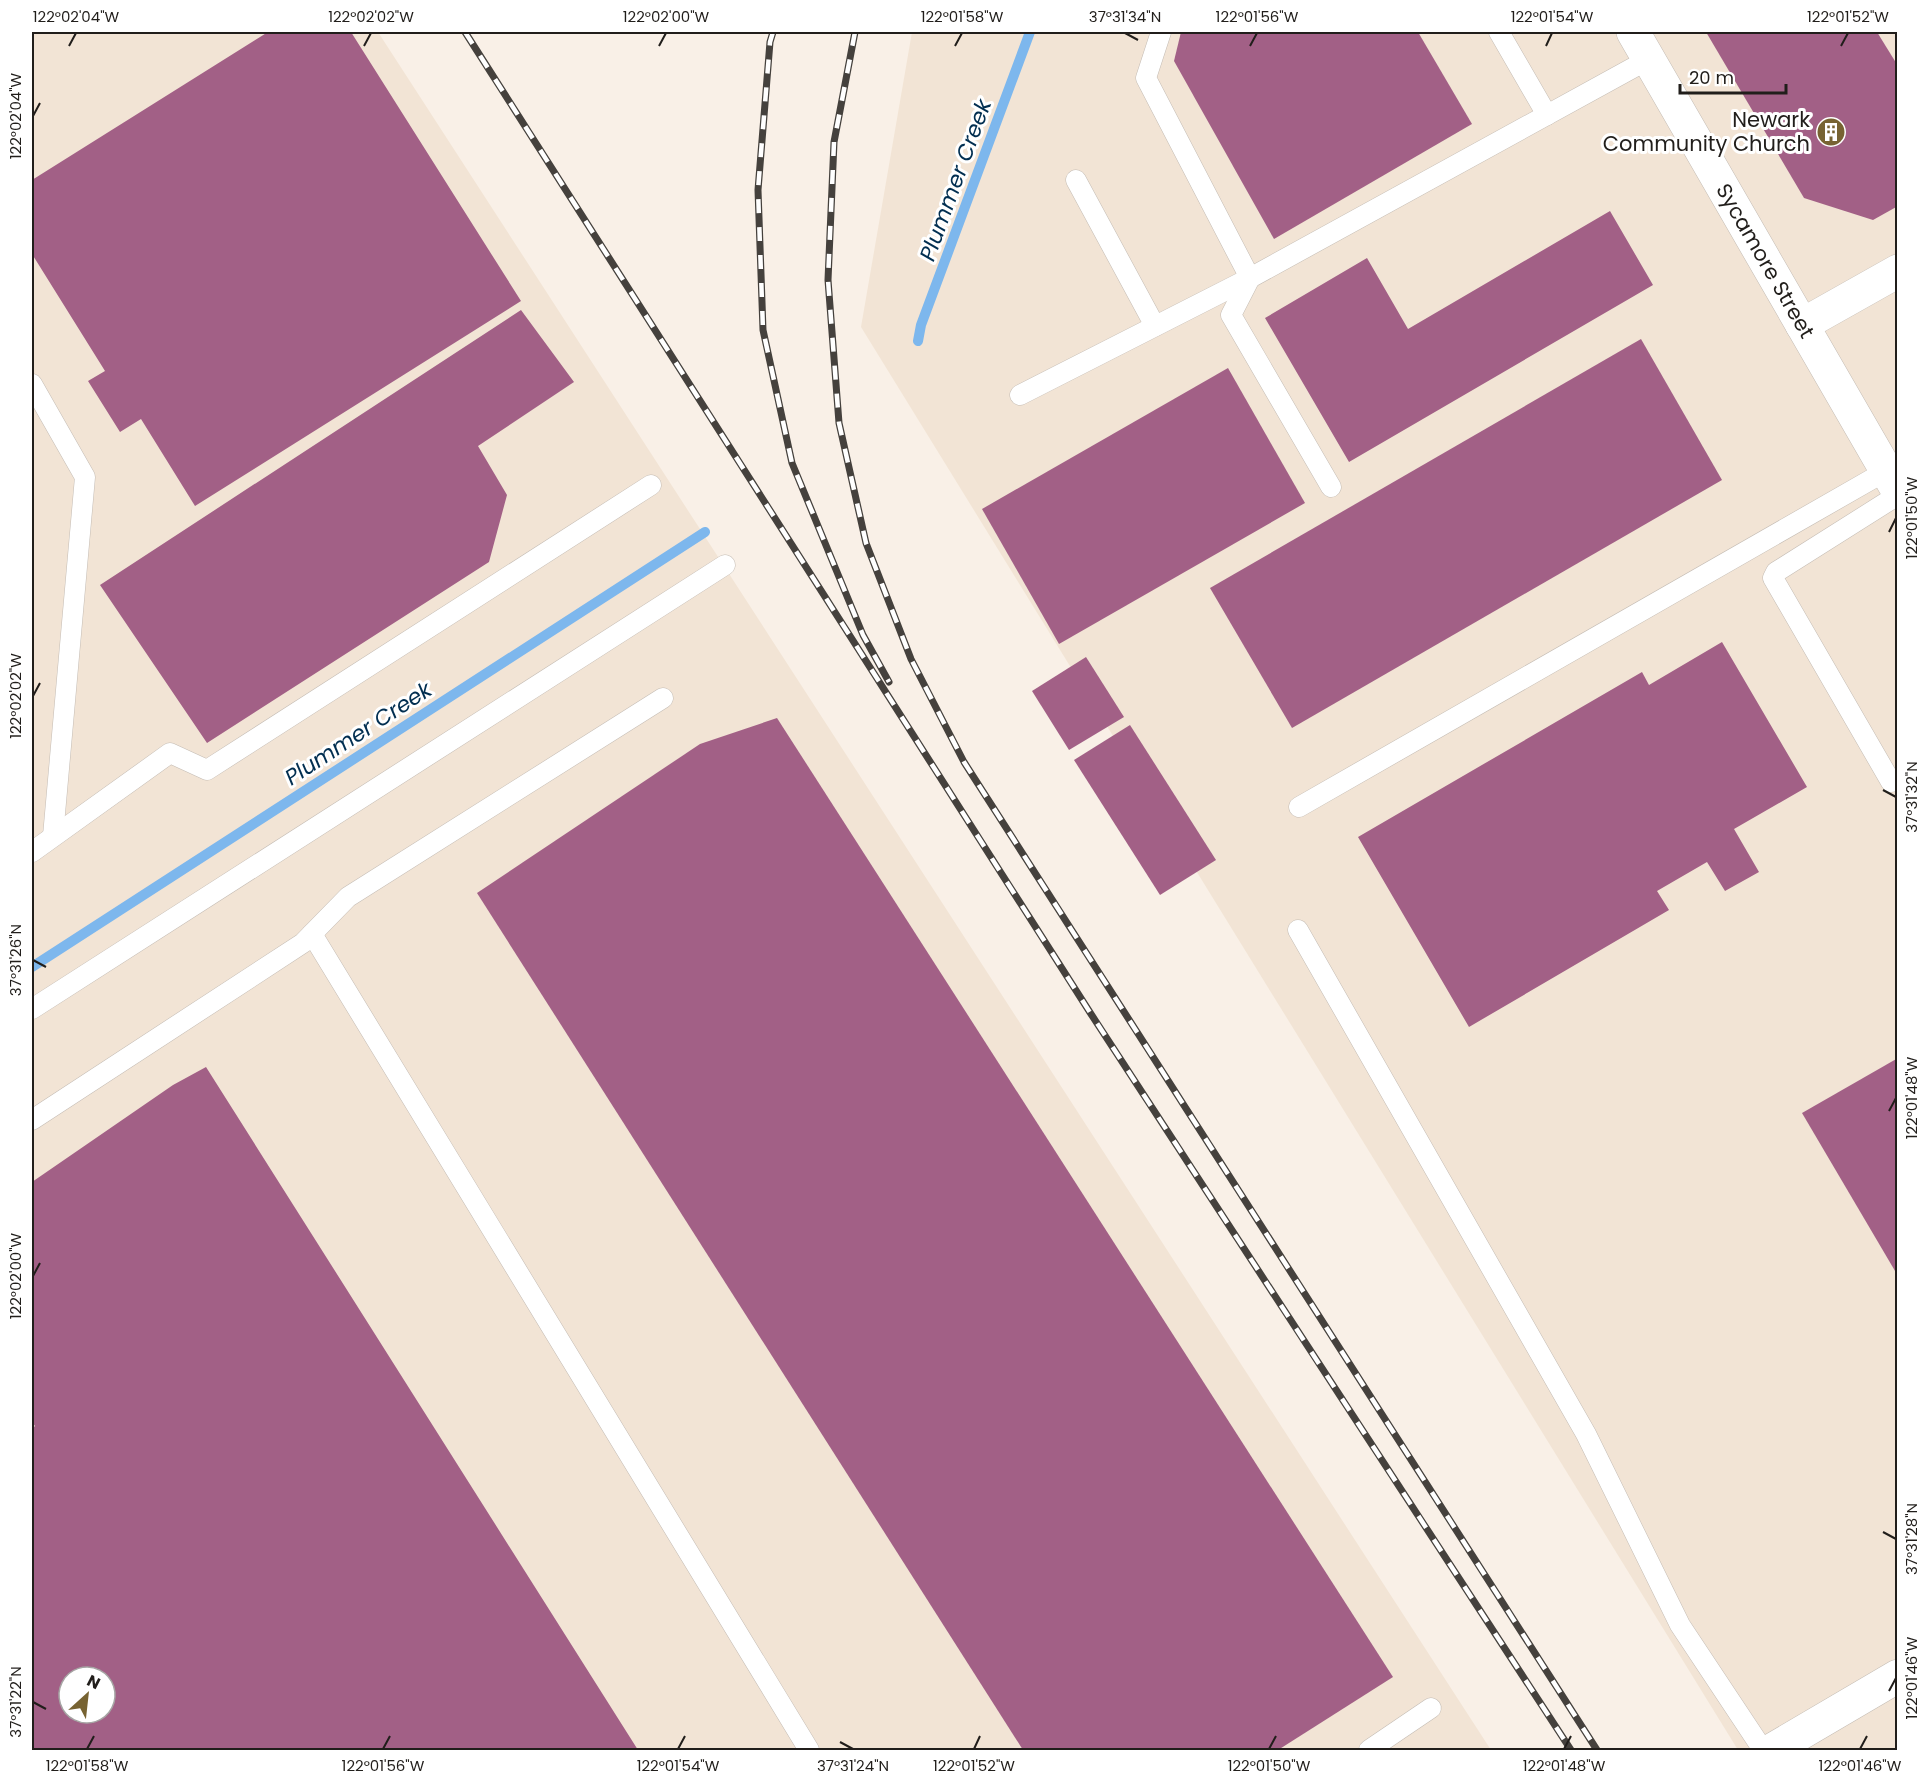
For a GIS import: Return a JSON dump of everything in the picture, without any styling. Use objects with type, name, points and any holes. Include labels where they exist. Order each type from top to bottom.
[{"type":"street","name":"Sycamore Street","points":[[1633,32],[1894,486]]},
{"type":"street","points":[[1802,326],[1898,271]]},
{"type":"street","points":[[1772,1750],[1898,1676]]},
{"type":"lane","points":[[1161,32],[1146,78],[1250,278]]},
{"type":"lane","points":[[1499,32],[1547,115]]},
{"type":"lane","points":[[1020,395],[1250,278],[1649,59]]},
{"type":"lane","points":[[1076,180],[1155,326]]},
{"type":"lane","points":[[1250,278],[1231,315],[1331,486]]},
{"type":"lane","points":[[32,384],[84,477],[54,836]]},
{"type":"lane","points":[[32,852],[170,753],[207,770],[651,485]]},
{"type":"lane","points":[[1891,782],[1773,578],[1776,572],[1894,486]]},
{"type":"lane","points":[[1299,807],[1894,486]]},
{"type":"lane","points":[[32,1009],[725,565]]},
{"type":"lane","points":[[32,1120],[303,943],[348,897],[663,698]]},
{"type":"lane","points":[[1298,930],[1586,1434],[1680,1625],[1763,1750]]},
{"type":"lane","points":[[312,934],[809,1750]]},
{"type":"lane","points":[[1368,1750],[1431,1708]]},
{"type":"shaded area","points":[[32,32],[378,32],[1491,1750],[32,1750]]},
{"type":"shaded area","points":[[912,32],[1897,32],[1897,1750],[1738,1750],[861,327]]},
{"type":"building","points":[[268,32],[351,32],[521,301],[195,506],[141,419],[120,432],[88,381],[105,371],[32,254],[32,180]]},
{"type":"building","points":[[1181,32],[1418,32],[1472,124],[1274,239],[1174,61]]},
{"type":"building","name":"Newark Community Church","points":[[1706,32],[1877,32],[1898,66],[1898,206],[1873,220],[1804,198]]},
{"type":"building","points":[[1610,211],[1653,285],[1349,462],[1265,318],[1367,258],[1408,329]]},
{"type":"building","points":[[521,310],[574,382],[478,446],[507,495],[489,562],[207,743],[100,585]]},
{"type":"building","points":[[1641,339],[1722,480],[1292,728],[1210,588]]},
{"type":"building","points":[[1228,368],[1305,503],[1059,644],[982,509]]},
{"type":"building","points":[[1722,642],[1807,787],[1734,829],[1759,872],[1725,891],[1707,862],[1657,891],[1669,910],[1469,1027],[1358,837],[1642,672],[1649,685]]},
{"type":"building","points":[[1086,657],[1124,717],[1069,750],[1032,691]]},
{"type":"building","points":[[777,718],[1393,1677],[1278,1750],[1023,1750],[477,893],[700,744]]},
{"type":"building","points":[[1130,725],[1216,860],[1160,895],[1074,760]]},
{"type":"building","points":[[1898,1058],[1898,1276],[1802,1113]]},
{"type":"building","points":[[206,1067],[638,1750],[32,1750],[32,1429],[35,1426],[32,1422],[32,1182],[173,1085]]},
{"type":"waterway","name":"Plummer Creek","points":[[918,341],[921,325],[1030,32]]},
{"type":"waterway","name":"Plummer Creek","points":[[32,967],[705,532]]},
{"type":"railway","points":[[465,32],[1091,1014],[1571,1750]]},
{"type":"railway","points":[[773,32],[770,42],[758,190],[763,330],[792,463],[863,635],[889,682]]},
{"type":"railway","points":[[855,32],[834,142],[828,280],[839,423],[866,543],[911,659],[964,762],[1597,1750]]},
{"type":"place","name":"Newark Community Church","points":[[1831,132]]}]
